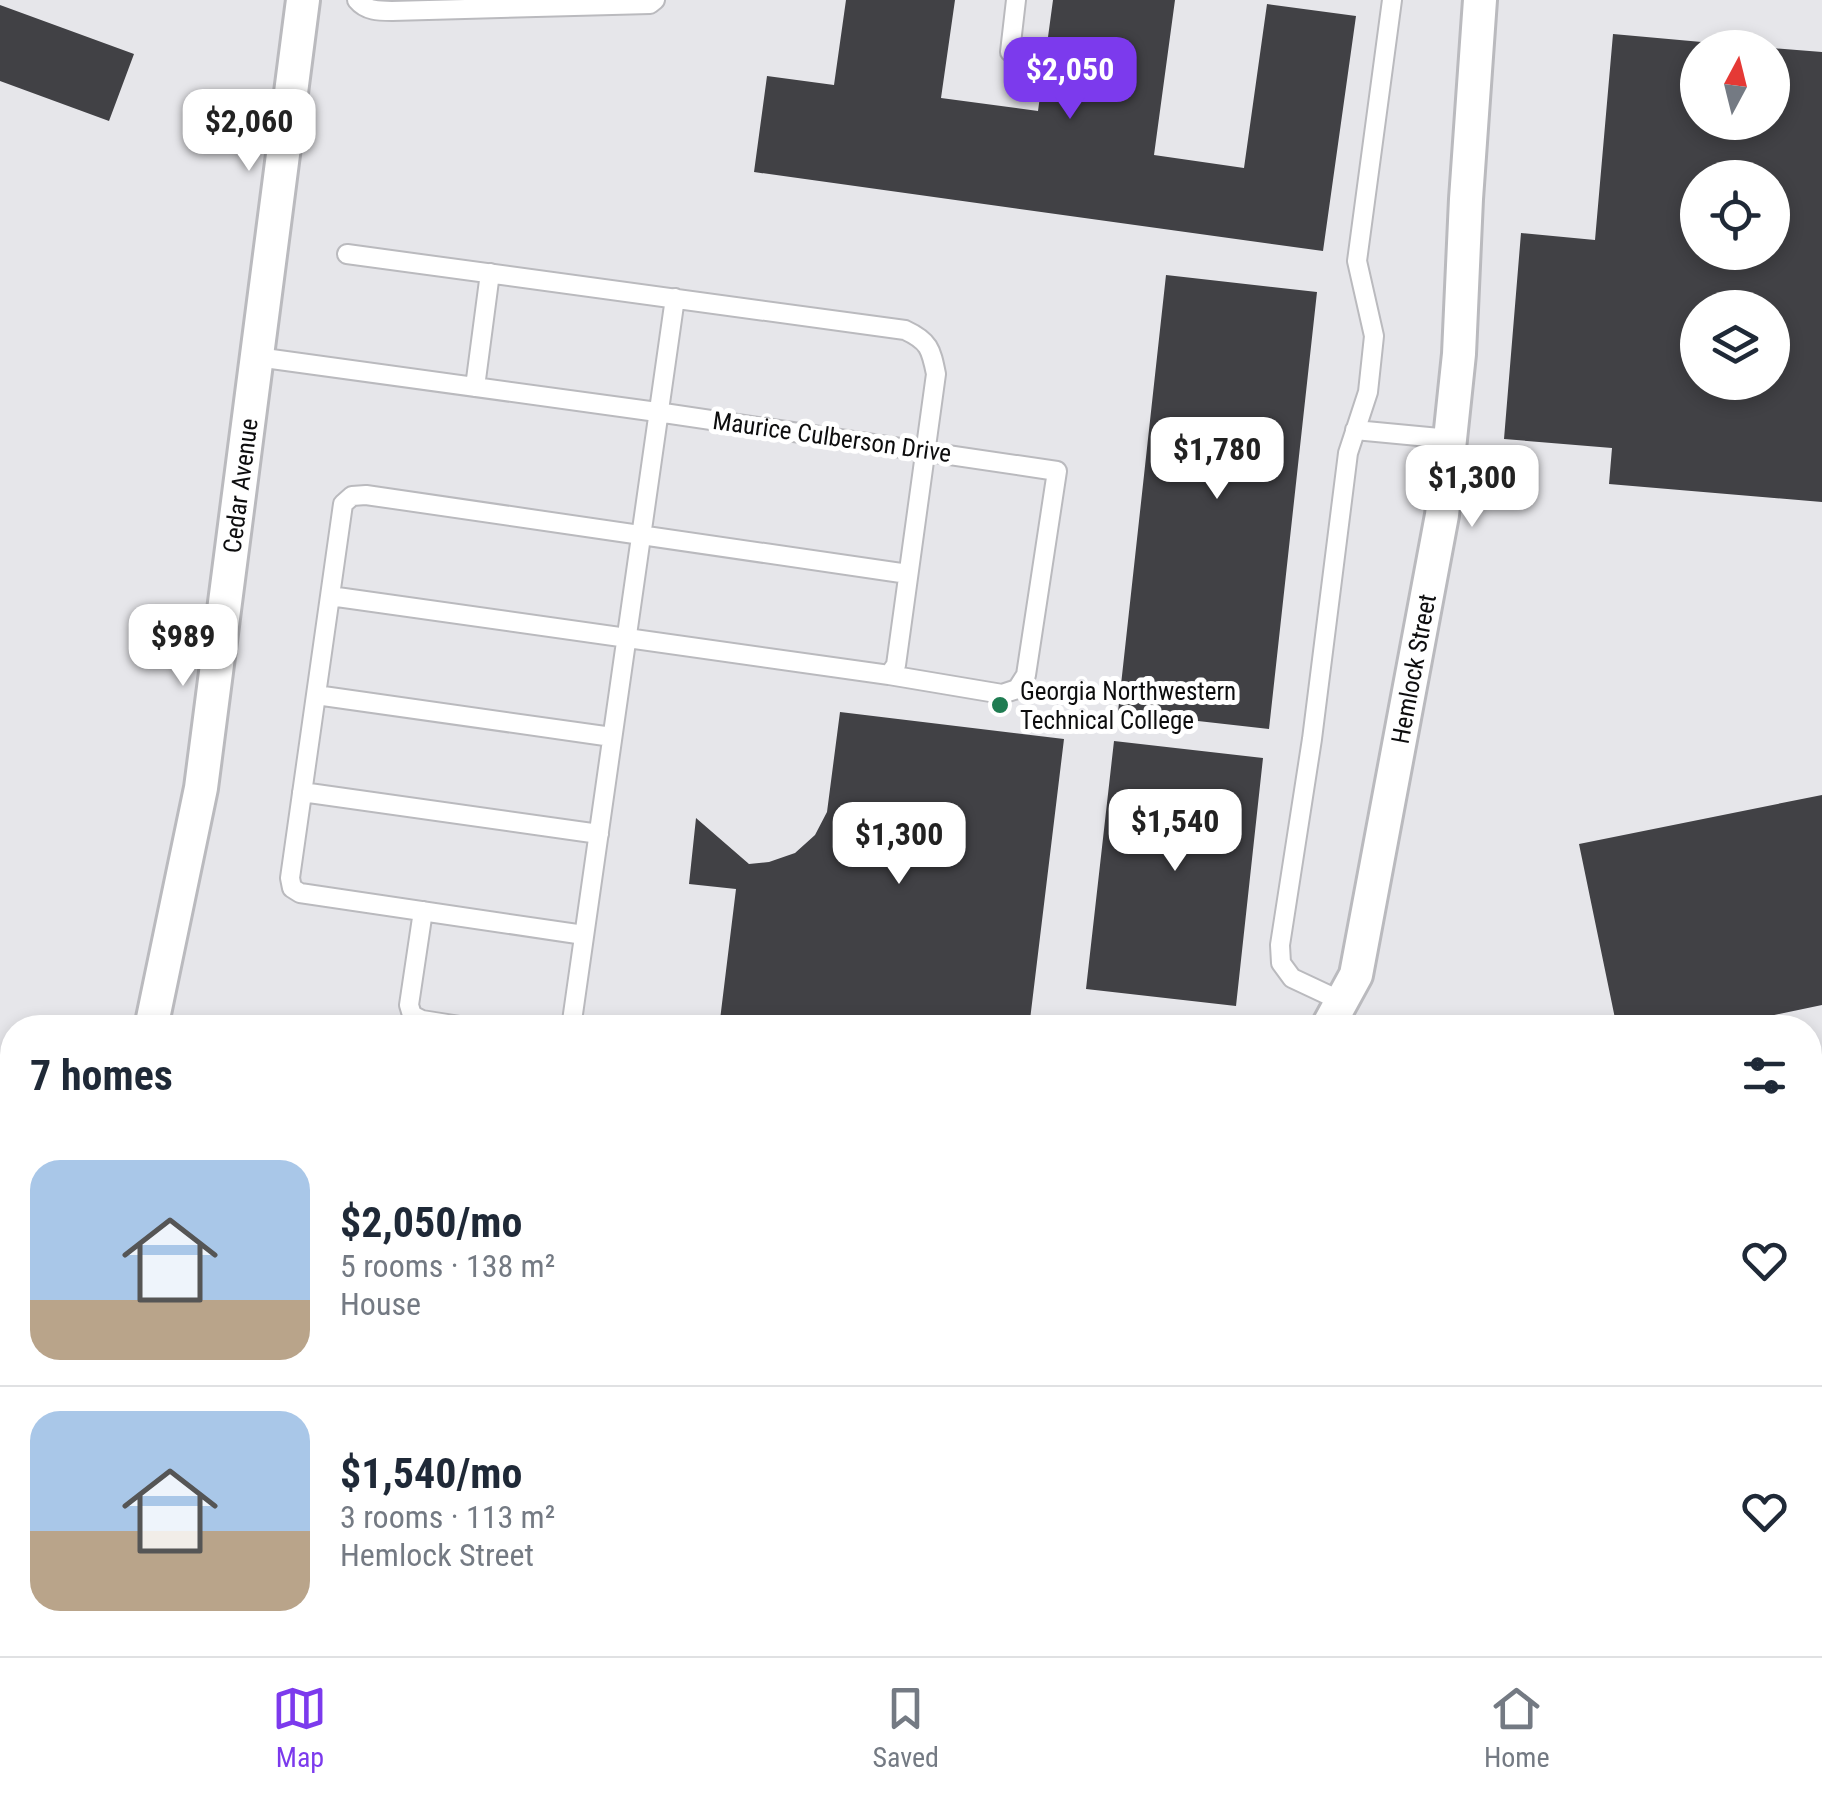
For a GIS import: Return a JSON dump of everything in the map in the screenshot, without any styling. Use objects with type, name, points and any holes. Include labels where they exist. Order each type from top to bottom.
[{"type":"street","name":"Cedar Avenue","points":[[154,1015],[201,788],[303,0]]},
{"type":"street","name":"Hemlock Street","points":[[1334,1014],[1356,975],[1442,515],[1459,354],[1480,0]]},
{"type":"lane","points":[[357,0],[374,10],[392,11],[650,4],[655,0]]},
{"type":"lane","points":[[1010,52],[1016,0]]},
{"type":"lane","points":[[1334,1014],[1292,978],[1281,963],[1280,945],[1312,739],[1348,453],[1368,392],[1374,336],[1357,262],[1392,0]]},
{"type":"lane","points":[[330,596],[889,675],[896,665],[936,374],[932,354],[923,338],[905,330],[347,254]]},
{"type":"lane","points":[[475,387],[490,273]]},
{"type":"lane","points":[[573,1015],[675,298]]},
{"type":"lane","name":"Maurice Culberson Drive","points":[[257,357],[1057,471],[1026,675],[1017,689],[1002,694],[889,675]]},
{"type":"lane","points":[[1355,430],[1450,439]]},
{"type":"lane","points":[[584,935],[300,893],[292,888],[290,878],[343,504],[352,496],[366,495],[908,574]]},
{"type":"lane","points":[[316,695],[612,737]]},
{"type":"lane","points":[[302,792],[599,834]]},
{"type":"lane","points":[[412,1015],[409,1006],[423,911]]},
{"type":"building","points":[[846,0],[955,0],[941,98],[1038,111],[1053,0],[1175,0],[1154,155],[1244,168],[1267,4],[1356,16],[1323,251],[754,172],[767,76],[834,85]]},
{"type":"building","points":[[0,5],[134,54],[109,121],[0,81]]},
{"type":"building","points":[[1613,34],[1680,40],[1680,140],[1790,140],[1790,49],[1822,52],[1822,502],[1609,484],[1612,448],[1504,439],[1521,233],[1595,240]]},
{"type":"building","points":[[1166,275],[1317,292],[1269,729],[1118,712]]},
{"type":"building","points":[[840,712],[1064,739],[1031,1015],[721,1015],[736,889],[689,884],[696,818],[749,864],[795,853],[815,835],[827,812]]},
{"type":"building","points":[[1114,741],[1263,758],[1236,1006],[1086,989]]},
{"type":"building","points":[[1822,795],[1822,1005],[1775,1015],[1614,1015],[1579,844]]},
{"type":"place","name":"Georgia Northwestern Technical College","points":[[1000,705]]}]
